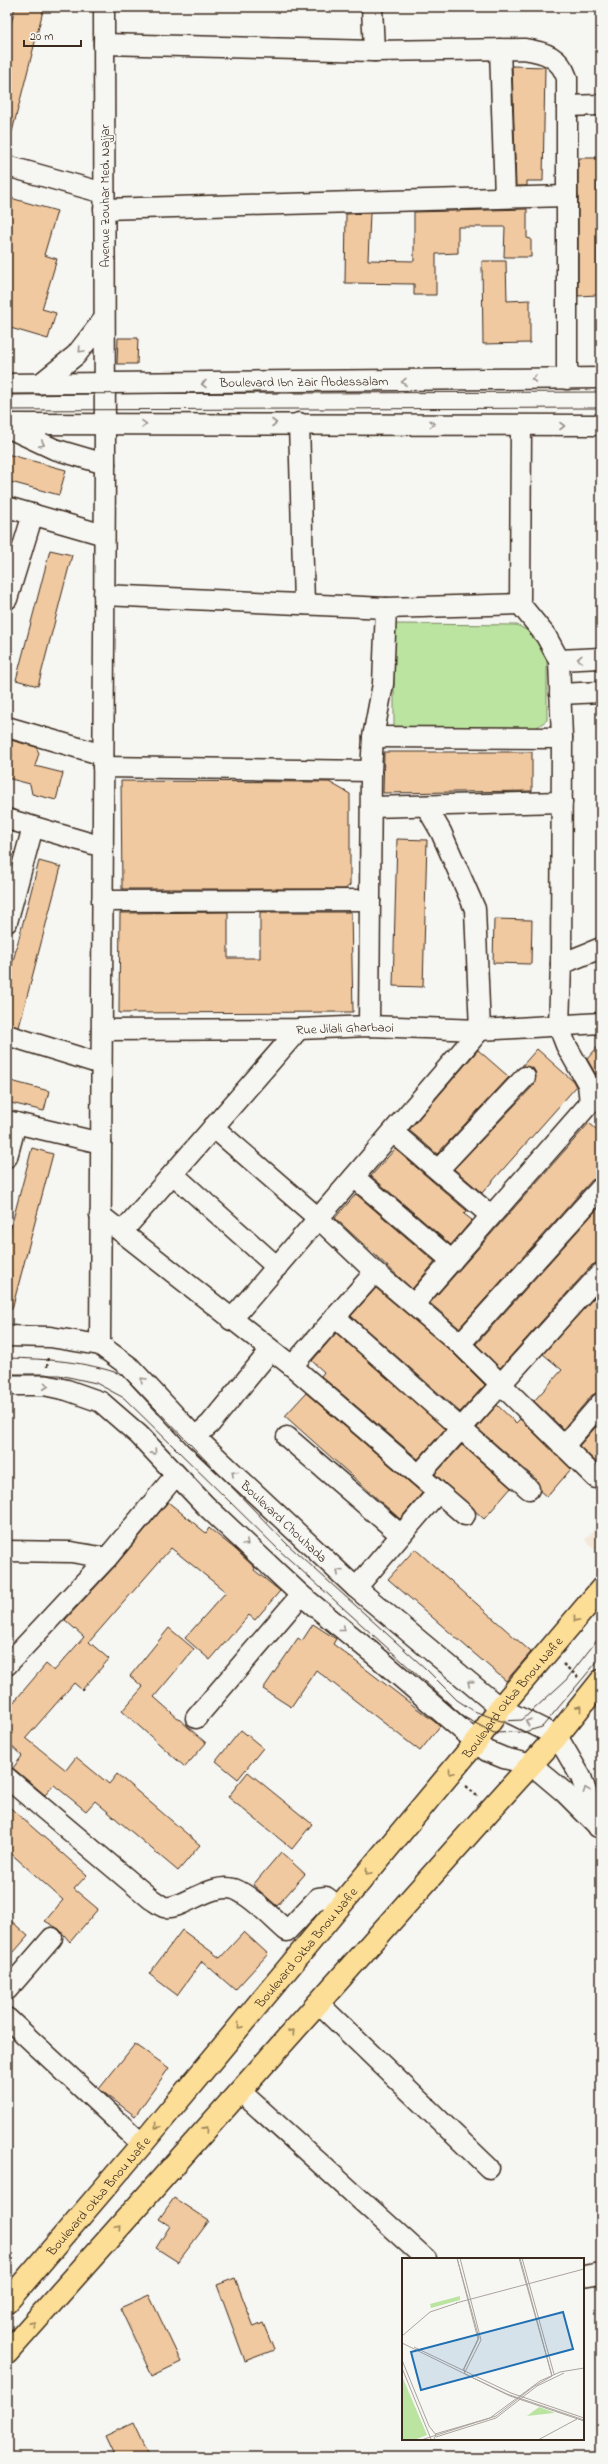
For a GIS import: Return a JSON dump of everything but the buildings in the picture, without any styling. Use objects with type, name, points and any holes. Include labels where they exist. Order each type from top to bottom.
[{"type":"main road","name":"Boulevard Okba Bnou Nafie","points":[[7,2302],[142,2144],[452,1772],[500,1708],[601,1589]]},
{"type":"main road","points":[[7,2353],[490,1810],[532,1765],[597,1686]]},
{"type":"street","name":"Avenue Zouhar Med. Najjar","points":[[100,1345],[105,464],[104,7]]},
{"type":"street","points":[[372,7],[374,51]]},
{"type":"street","points":[[104,44],[374,51],[500,49],[540,51],[553,56],[563,66],[567,78],[567,379]]},
{"type":"street","points":[[500,49],[505,197]]},
{"type":"street","points":[[567,106],[601,105]]},
{"type":"street","points":[[7,166],[104,201],[567,196]]},
{"type":"street","points":[[40,384],[76,355],[104,319]]},
{"type":"street","name":"Boulevard Ibn Zair Abdessalam","points":[[7,384],[601,378]]},
{"type":"street","points":[[299,423],[304,604]]},
{"type":"street","points":[[7,426],[299,423],[521,426],[601,425]]},
{"type":"street","points":[[7,426],[54,449],[105,464]]},
{"type":"street","points":[[414,1304],[490,1215],[595,1109],[588,1084],[566,1045],[559,1027],[561,964],[562,738],[559,660],[543,631],[520,604],[521,426]]},
{"type":"street","points":[[7,507],[104,536]]},
{"type":"street","points":[[7,599],[33,514]]},
{"type":"street","points":[[104,595],[386,608],[520,604]]},
{"type":"street","points":[[369,1026],[371,771],[373,737],[383,684],[386,608]]},
{"type":"street","points":[[559,660],[601,658]]},
{"type":"street","points":[[560,694],[601,692]]},
{"type":"street","points":[[7,726],[103,761],[371,771]]},
{"type":"street","points":[[373,737],[562,738]]},
{"type":"street","points":[[371,807],[562,802]]},
{"type":"street","points":[[231,1320],[480,1030],[475,909],[441,832],[426,806]]},
{"type":"street","points":[[7,819],[103,847]]},
{"type":"street","points":[[7,922],[33,827]]},
{"type":"street","points":[[102,901],[370,900]]},
{"type":"street","points":[[561,964],[601,948]]},
{"type":"street","name":"Rue Jilali Gharbaoi","points":[[102,1030],[299,1029],[369,1026],[480,1030],[597,1026]]},
{"type":"street","points":[[122,1232],[299,1029]]},
{"type":"street","points":[[7,1035],[101,1064]]},
{"type":"street","points":[[438,1170],[525,1077]]},
{"type":"street","points":[[7,1157],[12,1122],[101,1143]]},
{"type":"street","points":[[213,1127],[318,1218],[375,1272],[460,1344],[563,1447],[596,1478],[601,1478]]},
{"type":"street","points":[[393,1132],[490,1215]]},
{"type":"street","points":[[173,1174],[277,1267]]},
{"type":"street","points":[[354,1177],[452,1261]]},
{"type":"street","points":[[460,1344],[601,1188]]},
{"type":"street","points":[[100,1215],[270,1351],[292,1366],[464,1515]]},
{"type":"street","points":[[292,1366],[375,1272]]},
{"type":"street","points":[[419,1475],[500,1385],[598,1284]]},
{"type":"street","points":[[335,1317],[529,1488]]},
{"type":"street","name":"Boulevard Chouhada","points":[[7,1336],[50,1337],[100,1345],[130,1367],[195,1437],[356,1588],[500,1708],[557,1736]]},
{"type":"street","points":[[195,1437],[210,1424],[270,1351]]},
{"type":"street","points":[[7,1385],[44,1385],[67,1390],[101,1402],[139,1435],[175,1476],[301,1595],[376,1656],[487,1751],[504,1758],[532,1765],[564,1792],[600,1829]]},
{"type":"street","points":[[563,1447],[601,1403]]},
{"type":"street","points":[[287,1437],[400,1535]]},
{"type":"street","points":[[7,1665],[107,1558],[175,1476]]},
{"type":"street","points":[[356,1588],[438,1492]]},
{"type":"street","points":[[7,1551],[71,1552],[107,1558]]},
{"type":"street","points":[[196,1718],[301,1595]]},
{"type":"street","points":[[557,1736],[581,1777],[600,1829]]},
{"type":"street","points":[[7,1778],[151,1899],[163,1906],[177,1905],[201,1894],[233,1889],[243,1894],[305,1948]]},
{"type":"street","points":[[287,1931],[318,1898],[326,1897],[339,1907]]},
{"type":"street","points":[[7,1990],[52,1938]]},
{"type":"street","points":[[318,2004],[489,2168]]},
{"type":"street","points":[[7,2018],[142,2144]]},
{"type":"street","points":[[240,2091],[425,2258]]},
{"type":"street","points":[[584,2276],[601,2273]]},
{"type":"path","points":[[44,1385],[50,1337]]},
{"type":"path","points":[[548,1651],[597,1686]]},
{"type":"path","points":[[452,1772],[490,1810]]},
{"type":"shaded area","points":[[601,1521],[601,1556],[585,1540]]},
{"type":"green space","points":[[394,624],[517,625],[547,641],[547,720],[530,732],[394,731]]},
{"type":"tram line","points":[[7,394],[601,392]]},
{"type":"tram line","points":[[7,410],[601,408]]},
{"type":"tram line","points":[[7,1358],[51,1360],[80,1364],[109,1370],[123,1375],[286,1543],[426,1669],[457,1700],[474,1711],[501,1721],[522,1720],[566,1680],[601,1635]]},
{"type":"tram line","points":[[7,1375],[59,1375],[96,1383],[124,1398],[280,1551],[464,1717],[494,1733],[524,1732],[542,1727],[601,1657]]}]
